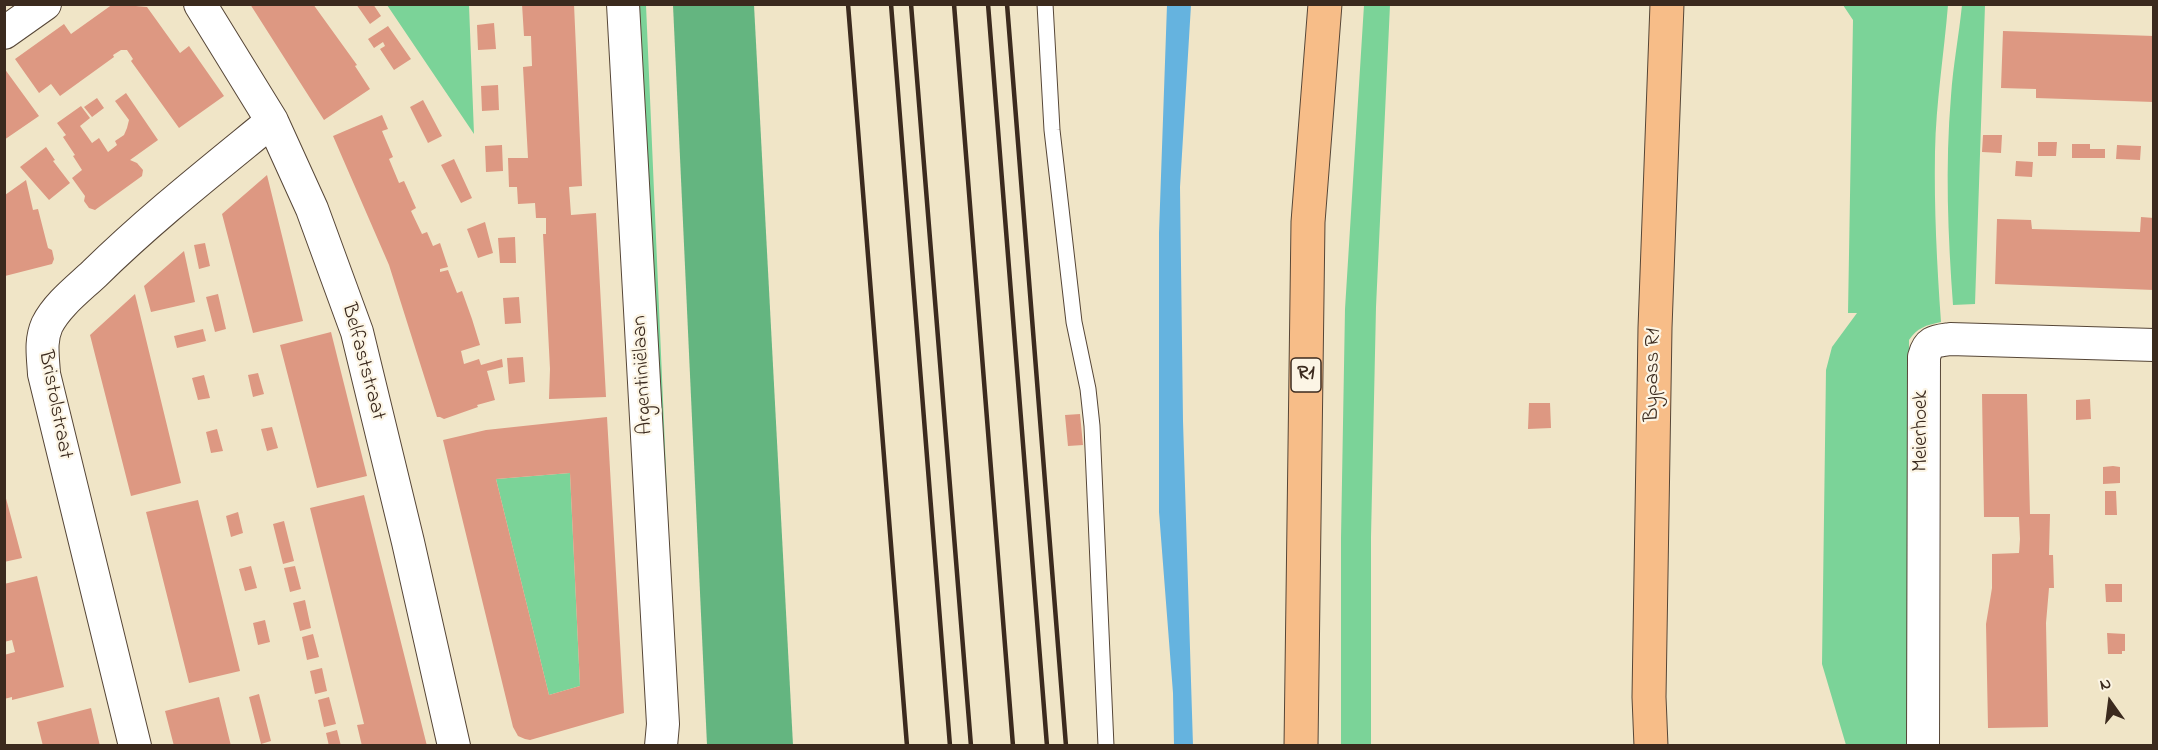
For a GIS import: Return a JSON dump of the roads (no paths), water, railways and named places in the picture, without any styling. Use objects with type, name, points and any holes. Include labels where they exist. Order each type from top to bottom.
[{"type":"highway","name":"R1","points":[[1301,746],[1308,222],[1325,4]]},
{"type":"highway","name":"Bypass R1","points":[[1651,746],[1649,697],[1655,328],[1667,4]]},
{"type":"street","points":[[4,33],[45,4]]},
{"type":"street","name":"Belfaststraat","points":[[201,4],[272,121],[312,209],[357,332],[454,746]]},
{"type":"street","name":"Argentiniëlaan","points":[[623,4],[663,712],[662,746]]},
{"type":"street","name":"Bristolstraat","points":[[135,746],[44,374],[41,339],[49,322],[63,304],[102,266],[175,200],[272,121]]},
{"type":"street","name":"Meierhoek","points":[[1923,746],[1924,357],[1927,347],[1936,340],[1950,339],[2154,345]]},
{"type":"lane","points":[[1045,4],[1053,141],[1074,322],[1088,389],[1092,426],[1106,746]]},
{"type":"water","points":[[1167,5],[1191,5],[1180,187],[1183,421],[1193,746],[1174,745],[1173,693],[1159,512],[1159,233]]},
{"type":"railway","points":[[848,4],[907,746]]},
{"type":"railway","points":[[891,4],[950,746]]},
{"type":"railway","points":[[911,4],[971,746]]},
{"type":"railway","points":[[954,4],[1013,746]]},
{"type":"railway","points":[[988,4],[1047,746]]},
{"type":"railway","points":[[1007,4],[1066,746]]}]
